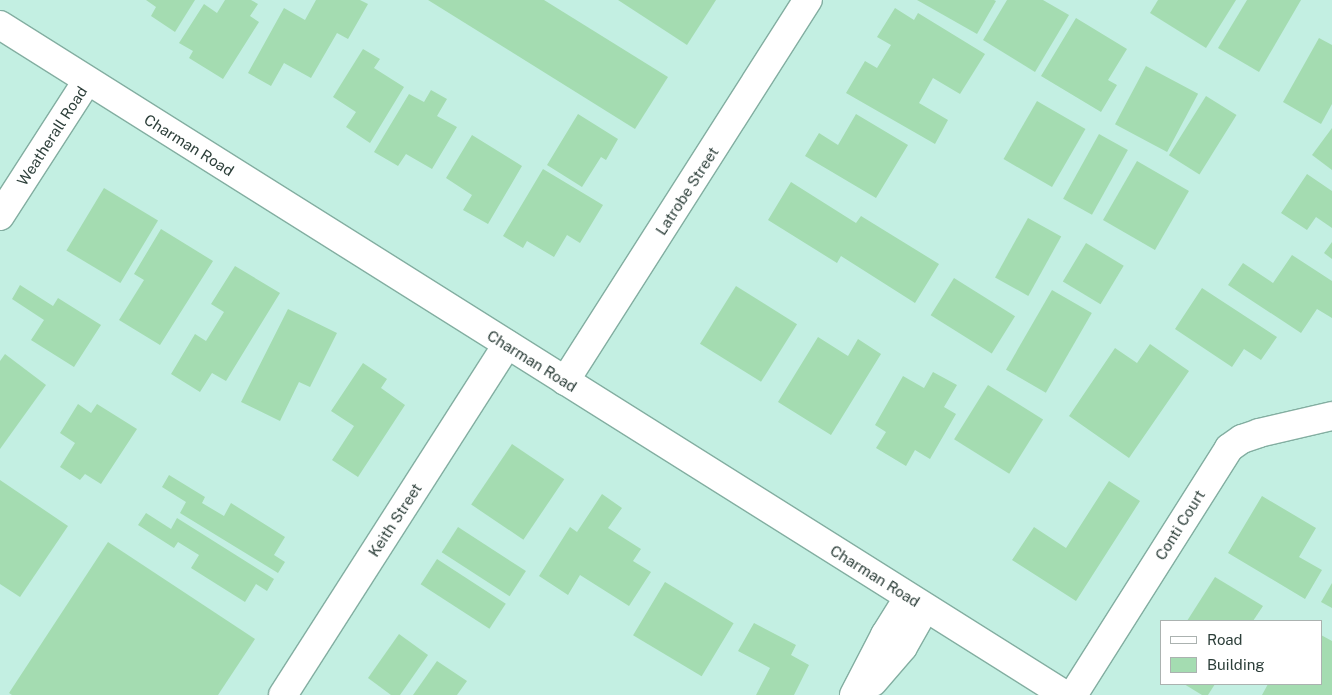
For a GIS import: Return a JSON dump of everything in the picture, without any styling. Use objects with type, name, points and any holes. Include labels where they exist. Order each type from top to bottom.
[{"type":"street","name":"Latrobe Street","points":[[565,381],[808,0]]},
{"type":"street","name":"Charman Road","points":[[0,25],[1065,695]]},
{"type":"street","name":"Weatherall Road","points":[[0,216],[87,81]]},
{"type":"street","name":"Keith Street","points":[[283,695],[507,345]]},
{"type":"street","name":"Conti Court","points":[[1072,695],[1229,448],[1242,439],[1259,432],[1332,416]]},
{"type":"street","points":[[854,695],[885,635],[917,603]]},
{"type":"street","points":[[862,695],[903,647],[917,603]]},
{"type":"building","points":[[146,0],[195,0],[175,32],[151,16],[156,7]]},
{"type":"building","points":[[225,0],[251,0],[258,4],[250,16],[259,22],[223,79],[189,58],[193,51],[179,43],[204,4],[217,13]]},
{"type":"building","points":[[316,0],[360,0],[368,4],[348,39],[337,33],[311,78],[284,63],[271,86],[248,73],[284,8],[305,20]]},
{"type":"building","points":[[428,0],[544,0],[668,77],[635,129]]},
{"type":"building","points":[[618,0],[716,0],[687,45]]},
{"type":"building","points":[[917,0],[994,0],[996,1],[977,34]]},
{"type":"building","points":[[1007,0],[1043,0],[1069,15],[1035,72],[983,40]]},
{"type":"building","points":[[1158,0],[1236,0],[1206,48],[1150,13]]},
{"type":"building","points":[[1247,0],[1301,0],[1259,72],[1218,48]]},
{"type":"building","points":[[895,8],[914,20],[918,13],[985,54],[960,94],[933,78],[919,103],[948,120],[935,144],[846,93],[865,61],[877,68],[891,45],[877,37]]},
{"type":"building","points":[[1076,18],[1127,49],[1108,80],[1117,85],[1101,112],[1041,76]]},
{"type":"building","points":[[1319,38],[1332,45],[1332,104],[1321,124],[1283,102]]},
{"type":"building","points":[[363,49],[380,59],[374,68],[404,87],[370,143],[346,127],[356,112],[333,97]]},
{"type":"building","points":[[1146,66],[1198,94],[1167,152],[1115,124]]},
{"type":"building","points":[[431,90],[447,99],[437,116],[457,127],[432,169],[406,154],[398,166],[374,152],[409,94],[424,102]]},
{"type":"building","points":[[1206,96],[1237,115],[1199,174],[1169,155]]},
{"type":"building","points":[[1037,101],[1085,129],[1052,187],[1004,159]]},
{"type":"building","points":[[578,114],[618,139],[606,160],[601,157],[582,187],[547,165]]},
{"type":"building","points":[[856,114],[908,145],[876,198],[805,156],[819,133],[838,145]]},
{"type":"building","points":[[1332,128],[1332,170],[1312,155]]},
{"type":"building","points":[[1099,134],[1128,150],[1092,215],[1063,199]]},
{"type":"building","points":[[472,135],[522,166],[488,224],[463,210],[472,195],[446,178]]},
{"type":"building","points":[[1137,161],[1189,191],[1155,250],[1103,220]]},
{"type":"building","points":[[543,169],[603,205],[580,243],[567,235],[554,257],[527,241],[523,248],[503,236]]},
{"type":"building","points":[[1307,174],[1332,191],[1332,228],[1316,217],[1307,230],[1281,213]]},
{"type":"building","points":[[791,182],[856,223],[861,216],[939,264],[915,303],[841,256],[837,263],[768,220]]},
{"type":"building","points":[[104,188],[158,220],[120,283],[66,251]]},
{"type":"building","points":[[1028,218],[1061,236],[1028,296],[995,277]]},
{"type":"building","points":[[161,229],[213,261],[160,345],[119,320],[144,280],[134,274]]},
{"type":"building","points":[[1332,242],[1332,259],[1324,253]]},
{"type":"building","points":[[1086,243],[1124,266],[1101,304],[1063,282]]},
{"type":"building","points":[[1292,255],[1332,281],[1332,318],[1317,309],[1301,333],[1228,285],[1243,263],[1273,283]]},
{"type":"building","points":[[235,266],[280,293],[226,381],[212,373],[200,392],[171,374],[195,334],[206,341],[224,312],[211,304]]},
{"type":"building","points":[[954,278],[1015,316],[992,353],[931,315]]},
{"type":"building","points":[[20,285],[53,306],[58,298],[101,325],[74,367],[31,340],[44,320],[12,299]]},
{"type":"building","points":[[736,286],[797,324],[761,382],[700,344]]},
{"type":"building","points":[[1202,288],[1277,337],[1261,360],[1244,349],[1232,367],[1175,329]]},
{"type":"building","points":[[1052,290],[1092,313],[1046,393],[1006,370]]},
{"type":"building","points":[[288,309],[337,333],[310,387],[299,382],[280,421],[241,402]]},
{"type":"building","points":[[818,337],[848,356],[858,339],[881,354],[831,435],[778,402]]},
{"type":"building","points":[[1150,344],[1189,371],[1129,458],[1069,416],[1115,348],[1137,363]]},
{"type":"building","points":[[5,354],[46,385],[0,449],[0,361]]},
{"type":"building","points":[[363,363],[387,379],[381,388],[405,405],[358,477],[332,460],[354,426],[331,411]]},
{"type":"building","points":[[933,372],[957,385],[944,407],[956,414],[930,459],[915,450],[906,466],[876,448],[886,432],[875,425],[903,376],[924,388]]},
{"type":"building","points":[[988,385],[1043,419],[1009,474],[954,439]]},
{"type":"building","points":[[78,404],[91,413],[97,404],[137,429],[101,484],[85,474],[80,480],[60,467],[75,443],[60,433]]},
{"type":"building","points":[[512,444],[564,479],[523,540],[471,505]]},
{"type":"building","points":[[169,475],[205,497],[202,503],[224,516],[231,503],[285,537],[274,555],[285,562],[278,573],[180,513],[186,502],[162,487]]},
{"type":"building","points":[[0,480],[68,526],[20,597],[0,584]]},
{"type":"building","points":[[1109,481],[1140,501],[1076,601],[1012,560],[1034,527],[1066,548]]},
{"type":"building","points":[[602,494],[622,508],[608,528],[641,549],[633,561],[651,572],[629,606],[580,575],[568,595],[539,576],[570,527],[577,532]]},
{"type":"building","points":[[1262,496],[1316,528],[1299,557],[1322,570],[1305,599],[1228,553]]},
{"type":"building","points":[[146,513],[171,529],[177,518],[274,579],[267,591],[256,584],[245,602],[191,568],[199,555],[178,542],[174,548],[138,525]]},
{"type":"building","points":[[458,527],[526,571],[510,596],[442,552]]},
{"type":"building","points":[[108,542],[255,639],[218,695],[12,695],[9,693]]},
{"type":"building","points":[[437,559],[506,604],[489,629],[421,584]]},
{"type":"building","points":[[1215,577],[1263,606],[1254,620],[1188,620]]},
{"type":"building","points":[[665,582],[734,623],[702,676],[633,635]]},
{"type":"building","points":[[1332,583],[1332,608],[1321,602]]},
{"type":"building","points":[[754,623],[796,645],[791,655],[809,665],[794,695],[756,695],[770,668],[738,651]]},
{"type":"building","points":[[399,634],[428,655],[400,695],[391,695],[368,678]]},
{"type":"building","points":[[1322,636],[1332,641],[1332,695],[1262,695],[1267,685],[1322,685]]},
{"type":"building","points":[[437,661],[467,681],[457,695],[413,695]]},
{"type":"building","points":[[1186,685],[1214,685],[1208,695],[1202,695]]}]
